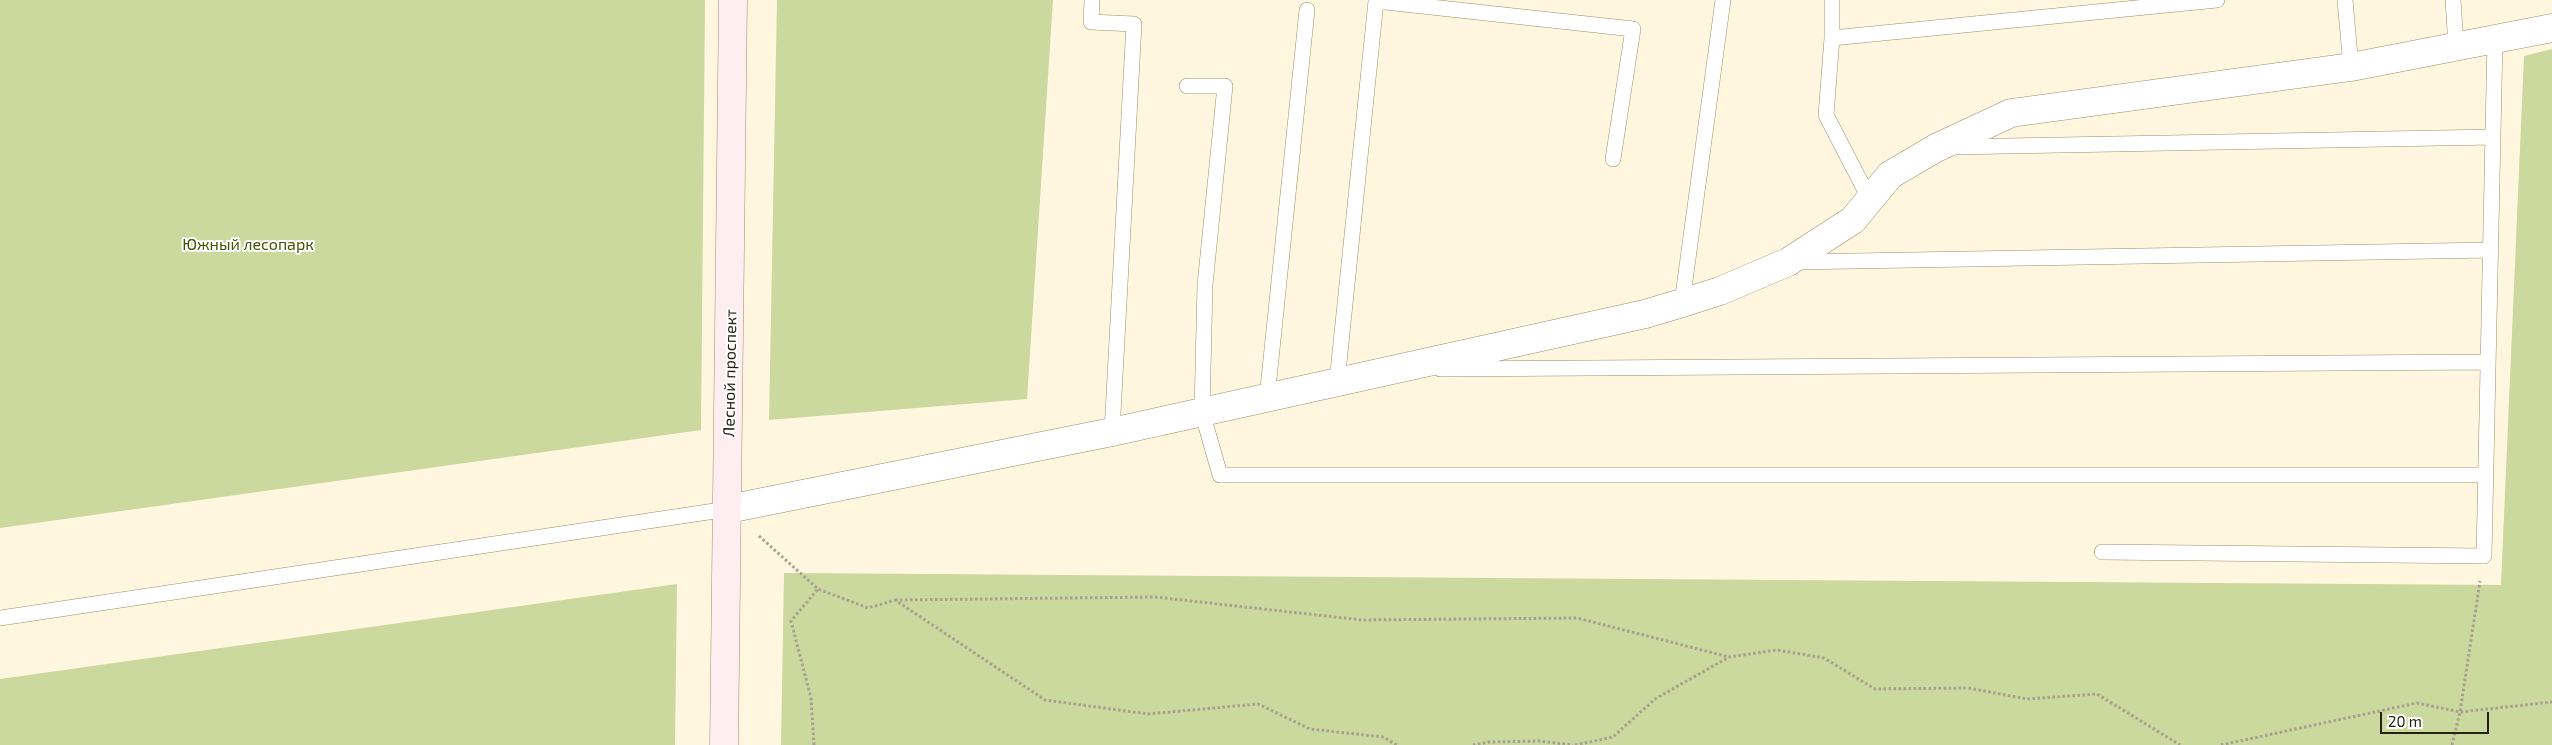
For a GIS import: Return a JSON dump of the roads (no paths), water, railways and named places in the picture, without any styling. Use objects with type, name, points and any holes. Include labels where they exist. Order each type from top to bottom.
[{"type":"main road","name":"Лесной проспект","points":[[724,745],[733,0]]},
{"type":"street","points":[[728,508],[1112,432],[1646,314],[1682,303],[1720,291],[1788,262],[1853,220],[1890,175],[1936,148],[2011,113],[2351,67],[2552,28]]},
{"type":"lane","points":[[1092,0],[1091,22],[1134,24],[1112,432]]},
{"type":"lane","points":[[1682,303],[1723,0]]},
{"type":"lane","points":[[1832,0],[1832,38],[1826,115],[1870,200]]},
{"type":"lane","points":[[1832,38],[2217,0]]},
{"type":"lane","points":[[2345,0],[2351,67]]},
{"type":"lane","points":[[2453,0],[2456,46]]},
{"type":"lane","points":[[1337,382],[1376,1],[1633,29],[1613,158]]},
{"type":"lane","points":[[1267,398],[1307,10]]},
{"type":"lane","points":[[2102,552],[2484,556],[2495,39]]},
{"type":"lane","points":[[1187,86],[1225,86],[1204,284],[1202,412],[1220,475],[2486,476]]},
{"type":"lane","points":[[1936,148],[2493,137]]},
{"type":"lane","points":[[1788,262],[2491,250]]},
{"type":"lane","points":[[1394,370],[2488,362]]},
{"type":"lane","points":[[0,618],[728,508]]},
{"type":"park label","name":"Южный лесопарк","points":[[248,245]]}]
